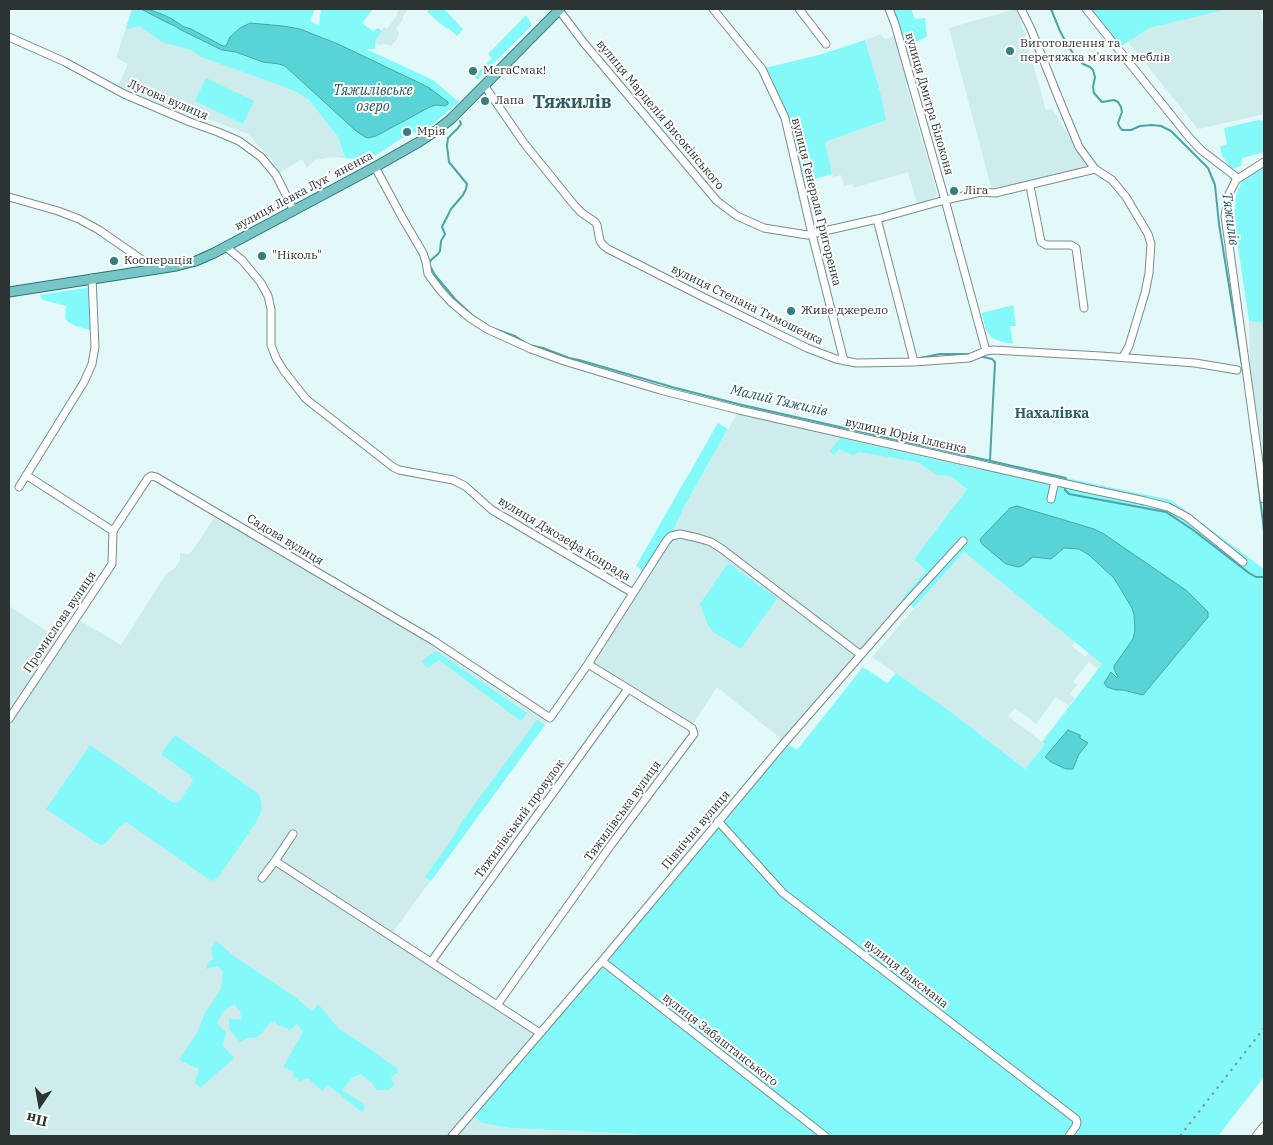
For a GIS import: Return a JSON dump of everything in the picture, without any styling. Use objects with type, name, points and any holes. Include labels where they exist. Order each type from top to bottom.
[{"type":"main road","name":"вулиця Левка Лукʼяненка","points":[[9,292],[176,266],[196,261],[226,247],[375,167],[437,130],[559,9]]},
{"type":"street","name":"вулиця Марцелія Високінського","points":[[559,9],[584,43],[718,201],[737,216],[764,228],[799,235],[812,234],[878,219],[945,200],[981,192],[995,193],[1030,186],[1095,169]]},
{"type":"street","name":"вулиця Генерала Григоренка","points":[[713,9],[762,70],[783,114],[844,361]]},
{"type":"street","points":[[799,9],[826,44]]},
{"type":"street","name":"вулиця Дмитра Білоконя","points":[[889,9],[895,24],[945,200],[986,351]]},
{"type":"street","points":[[1021,9],[1079,147],[1095,169],[1112,180],[1126,197],[1143,223],[1151,244],[1149,273],[1145,293],[1129,346],[1123,357]]},
{"type":"street","points":[[1086,9],[1188,136],[1202,150],[1235,176],[1236,180]]},
{"type":"street","name":"Лугова вулиця","points":[[9,37],[65,62],[124,94],[239,141],[261,157],[276,175],[294,210]]},
{"type":"street","name":"вулиця Степана Тимошенка","points":[[484,85],[524,143],[575,206],[595,222],[600,241],[608,249],[807,348],[844,361],[856,363],[914,362],[969,358],[993,350],[1123,357],[1195,363],[1237,370]]},
{"type":"street","points":[[1264,162],[1236,180],[1229,194],[1226,216],[1264,499]]},
{"type":"street","name":"вулиця Юрія Іллєнка","points":[[375,167],[423,253],[428,274],[451,302],[470,318],[488,329],[564,361],[669,392],[738,410],[1146,501],[1173,509],[1187,517],[1243,562]]},
{"type":"street","points":[[1030,186],[1042,242],[1046,244],[1071,245],[1076,248],[1084,308]]},
{"type":"street","points":[[9,197],[58,210],[79,219],[148,264],[152,270]]},
{"type":"street","points":[[878,219],[914,362]]},
{"type":"street","name":"вулиця Джозефа Конрада","points":[[226,247],[242,260],[262,283],[271,309],[271,346],[284,371],[306,399],[393,467],[399,470],[453,480],[465,486],[492,510],[633,593]]},
{"type":"street","points":[[19,487],[84,382],[92,364],[95,347],[92,278]]},
{"type":"street","points":[[26,475],[113,531]]},
{"type":"street","name":"Садова вулиця","points":[[113,531],[148,478],[151,476],[156,477],[434,641],[550,718],[588,664]]},
{"type":"street","points":[[1050,499],[1055,481]]},
{"type":"street","name":"Промислова вулиця","points":[[9,719],[112,564],[113,531]]},
{"type":"street","points":[[588,664],[671,536],[680,534],[694,536],[711,542],[722,549],[861,655]]},
{"type":"street","name":"Північна вулиця","points":[[452,1136],[602,961],[718,821],[907,602],[963,541]]},
{"type":"street","name":"Тяжилівська вулиця","points":[[497,1005],[611,845],[694,734],[692,728],[588,664]]},
{"type":"street","name":"Тяжилівський провулок","points":[[430,962],[628,689]]},
{"type":"street","name":"вулиця Ваксмана","points":[[718,821],[783,893],[1076,1119],[1076,1126],[1069,1136]]},
{"type":"street","points":[[262,878],[293,834]]},
{"type":"street","points":[[275,861],[540,1033]]},
{"type":"street","name":"вулиця Забаштанського","points":[[602,961],[825,1136]]},
{"type":"street","points":[[1256,1136],[1264,1126]]},
{"type":"shaded area","points":[[132,9],[309,100],[338,137],[345,158],[332,157],[315,160],[307,168],[302,159],[280,173],[248,134],[177,107],[175,110],[118,86],[128,64],[116,58]]},
{"type":"shaded area","points":[[132,9],[315,9],[310,21],[319,25],[321,9],[373,9],[362,23],[373,31],[378,28],[382,31],[376,39],[375,49],[366,49],[433,80],[459,102],[428,128],[405,136],[375,156],[365,160],[345,158],[338,137],[309,100],[282,86],[201,57],[191,50],[162,42],[140,26],[126,28]]},
{"type":"shaded area","points":[[400,9],[409,9],[396,29],[399,32],[397,39],[391,46],[383,43],[381,46],[376,43],[376,39],[384,27],[387,29]]},
{"type":"shaded area","points":[[430,9],[444,9],[463,29],[457,36],[427,12]]},
{"type":"shaded area","points":[[893,9],[911,9],[915,19],[925,18],[927,37],[910,44],[904,39]]},
{"type":"shaded area","points":[[1090,9],[1227,9],[1149,28],[1120,47]]},
{"type":"shaded area","points":[[1102,9],[1264,9],[1260,11],[1264,31],[1264,114],[1197,128]]},
{"type":"shaded area","points":[[1017,10],[1020,18],[1046,110],[1052,109],[1069,137],[1074,140],[1088,165],[1086,168],[992,191],[949,28]]},
{"type":"shaded area","points":[[526,15],[531,26],[478,79],[475,78],[476,74],[492,58],[488,54]]},
{"type":"shaded area","points":[[881,34],[885,39],[895,36],[908,82],[906,84],[937,194],[933,200],[917,205],[908,172],[854,188],[853,184],[844,186],[841,175],[833,177],[824,142],[885,120],[880,91],[865,40]]},
{"type":"shaded area","points":[[865,40],[880,91],[886,120],[825,142],[832,174],[805,182],[787,113],[765,68],[819,55]]},
{"type":"shaded area","points":[[206,78],[254,101],[243,124],[195,101]]},
{"type":"shaded area","points":[[1258,120],[1264,121],[1264,152],[1242,158],[1241,166],[1232,169],[1222,156],[1220,147],[1227,144],[1224,128]]},
{"type":"shaded area","points":[[1264,162],[1264,323],[1249,321],[1234,220],[1236,195],[1245,174]]},
{"type":"shaded area","points":[[91,287],[93,331],[68,322],[65,318],[66,306],[43,300],[40,295]]},
{"type":"shaded area","points":[[1013,305],[1016,326],[1010,326],[1013,344],[992,338],[986,330],[982,313]]},
{"type":"shaded area","points":[[1249,321],[1264,323],[1264,485],[1250,367]]},
{"type":"shaded area","points":[[737,414],[981,470],[914,559],[926,571],[902,598],[907,602],[785,742],[717,687],[693,724],[597,666],[588,664],[671,536],[684,507]]},
{"type":"shaded area","points":[[718,423],[728,429],[684,507],[671,536],[647,572],[636,566]]},
{"type":"shaded area","points":[[840,438],[981,470],[990,461],[1171,500],[1264,569],[1264,1077],[1218,1136],[644,1136],[637,1134],[509,1128],[482,1123],[471,1114],[785,742],[797,750],[863,667],[887,683],[896,673],[951,712],[1025,769],[1045,744],[1042,742],[1102,664],[964,552],[914,608],[902,598],[926,571],[914,559],[967,489],[950,476],[937,475],[918,462],[859,452],[853,455],[839,449],[834,455],[830,451]]},
{"type":"shaded area","points":[[216,515],[434,641],[550,718],[390,936],[540,1033],[482,1123],[509,1128],[637,1134],[644,1136],[9,1136],[9,606],[64,642],[79,620],[121,645],[166,574],[175,568],[180,560],[180,553],[190,554]]},
{"type":"shaded area","points":[[964,552],[1075,641],[1072,646],[1085,657],[1089,653],[1102,664],[1098,669],[1089,662],[1073,682],[1077,685],[1070,694],[1075,698],[1069,706],[1056,697],[1036,724],[1015,708],[1008,716],[1045,744],[1025,769],[951,712],[872,657]]},
{"type":"shaded area","points":[[728,563],[777,598],[741,649],[713,632],[708,625],[700,604]]},
{"type":"shaded area","points":[[436,651],[527,713],[521,721],[439,660],[427,668],[422,661]]},
{"type":"shaded area","points":[[537,720],[545,725],[431,881],[425,877],[454,836],[460,824]]},
{"type":"shaded area","points":[[175,735],[259,794],[261,801],[262,809],[257,821],[214,881],[208,879],[126,822],[120,826],[105,844],[101,845],[46,809],[90,745],[172,802],[179,802],[193,781],[190,775],[161,754]]},
{"type":"shaded area","points":[[216,941],[235,957],[295,997],[312,1011],[318,1004],[339,1029],[397,1068],[398,1073],[391,1077],[394,1085],[389,1090],[376,1090],[373,1084],[361,1074],[352,1078],[342,1090],[365,1105],[363,1113],[328,1085],[322,1091],[308,1078],[300,1081],[293,1076],[293,1071],[283,1067],[303,1032],[297,1024],[290,1030],[276,1024],[275,1021],[269,1024],[255,1038],[247,1038],[240,1042],[229,1029],[229,1019],[241,1019],[240,1011],[234,1004],[223,1012],[217,1023],[227,1033],[222,1045],[234,1058],[200,1088],[195,1083],[199,1069],[179,1060],[197,1033],[205,1013],[221,989],[223,971],[217,966],[206,969],[208,963],[213,959],[211,949]]},
{"type":"water","name":"Тяжилівське озеро","points":[[141,9],[148,9],[164,15],[223,46],[226,46],[230,37],[240,28],[250,23],[300,29],[338,44],[428,87],[448,102],[448,104],[430,107],[376,136],[368,138],[356,131],[285,66],[263,62],[236,52],[222,50]]},
{"type":"water","points":[[1017,506],[1094,529],[1104,534],[1187,591],[1208,612],[1208,617],[1143,695],[1116,690],[1107,687],[1104,683],[1111,672],[1118,677],[1114,666],[1133,639],[1135,630],[1132,608],[1114,578],[1089,555],[1079,549],[1064,548],[1051,559],[1033,557],[1018,567],[1006,564],[982,544],[980,540],[982,537],[1010,508]]},
{"type":"water","points":[[1068,730],[1080,735],[1080,738],[1088,743],[1079,754],[1073,769],[1066,769],[1045,757]]},
{"type":"waterway","name":"Тяжилів","points":[[1051,9],[1068,46],[1077,59],[1093,70],[1095,77],[1094,93],[1102,102],[1114,100],[1121,107],[1122,112],[1118,123],[1122,130],[1131,130],[1140,126],[1161,126],[1171,131],[1208,168],[1215,185],[1219,224],[1243,372]]},
{"type":"waterway","name":"Малий Тяжилів","points":[[460,121],[461,124],[448,138],[447,146],[449,162],[467,184],[466,189],[451,209],[442,227],[445,234],[441,241],[440,251],[429,264],[435,275],[455,299],[472,315],[487,325]]},
{"type":"waterway","name":"Малий Тяжилів","points":[[492,328],[515,336],[529,345],[672,387],[738,404],[1066,478]]},
{"type":"waterway","points":[[920,358],[940,354],[970,354]]},
{"type":"waterway","points":[[979,356],[992,359],[995,362],[990,460]]},
{"type":"waterway","name":"Тяжилів","points":[[1255,456],[1264,531]]},
{"type":"waterway","name":"Малий Тяжилів","points":[[1065,486],[1065,490],[1069,494],[1166,512],[1249,573],[1256,577],[1264,577]]},
{"type":"railway","points":[[1180,1136],[1264,1028]]},
{"type":"place","name":"Виготовлення та перетяжка м'яких меблів","points":[[1010,51]]},
{"type":"place","name":"МегаСмак!","points":[[473,71]]},
{"type":"place","name":"Лапа","points":[[485,101]]},
{"type":"place","name":"Мрія","points":[[407,132]]},
{"type":"place","name":"Ліга","points":[[954,191]]},
{"type":"place","name":"\"Ніколь\"","points":[[262,256]]},
{"type":"place","name":"Кооперація","points":[[114,261]]},
{"type":"place","name":"Живе джерело","points":[[791,311]]},
{"type":"district","name":"Тяжилів","points":[[572,103]]},
{"type":"district","name":"Нахалівка","points":[[1052,414]]}]
